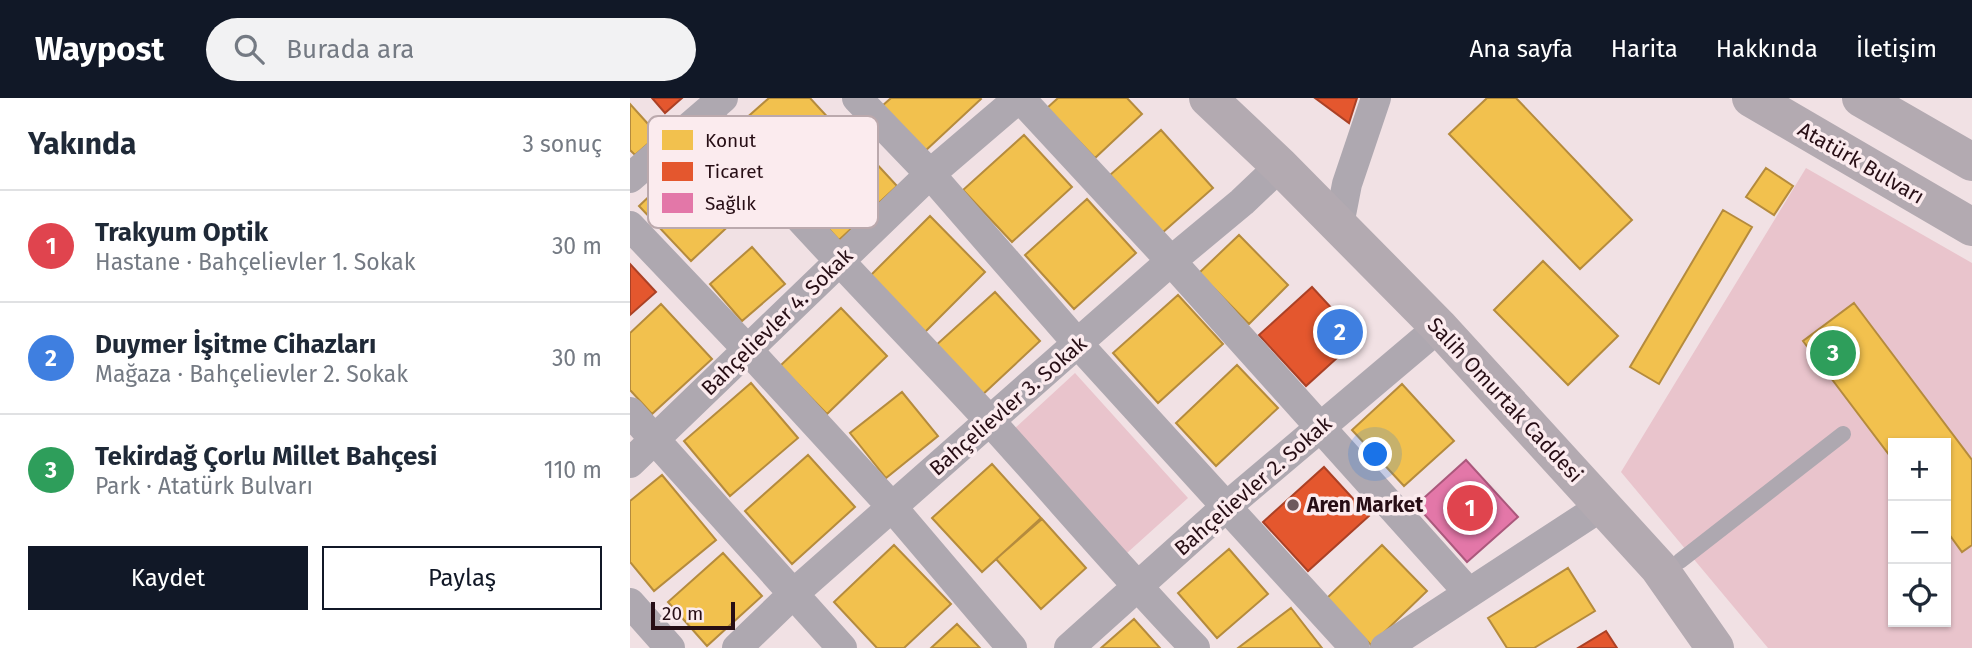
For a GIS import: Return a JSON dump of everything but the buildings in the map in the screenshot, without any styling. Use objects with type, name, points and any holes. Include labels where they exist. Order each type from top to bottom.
[{"type":"main road","name":"Salih Omurtak Caddesi","points":[[1208,98],[1280,166],[1439,327],[1659,568],[1715,648]]},
{"type":"main road","name":"Salih Omurtak Caddesi","points":[[1226,98],[1280,166]]},
{"type":"main road","name":"Atatürk Bulvarı","points":[[1751,98],[1972,227]]},
{"type":"main road","points":[[1861,98],[1972,162]]},
{"type":"street","points":[[857,98],[874,116]]},
{"type":"street","points":[[1019,98],[1171,261],[1469,593]]},
{"type":"street","name":"Bahçelievler 4. Sokak","points":[[878,225],[930,174],[1019,98]]},
{"type":"street","points":[[1339,225],[1348,184],[1376,98]]},
{"type":"street","points":[[878,120],[930,174],[1079,345],[1355,648]]},
{"type":"street","points":[[630,178],[648,162]]},
{"type":"street","name":"Bahçelievler 3. Sokak","points":[[737,648],[792,595],[1280,166]]},
{"type":"street","points":[[630,226],[892,507],[1013,648]]},
{"type":"street","points":[[813,228],[840,262],[990,421],[1195,648]]},
{"type":"street","name":"Bahçelievler 4. Sokak","points":[[630,463],[875,228]]},
{"type":"street","name":"Bahçelievler 2. Sokak","points":[[1069,648],[1226,508],[1439,327]]},
{"type":"street","points":[[630,412],[842,648]]},
{"type":"street","points":[[1385,648],[1602,506]]},
{"type":"street","points":[[630,603],[670,648]]},
{"type":"lane","points":[[1679,561],[1843,435]]},
{"type":"shaded area","points":[[1806,168],[1972,263],[1972,648],[1768,648],[1621,472]]},
{"type":"shaded area","points":[[1075,373],[1188,498],[1127,553],[1014,429]]},
{"type":"place","name":"Duymer İşitme Cihazları","points":[[1340,332]]},
{"type":"place","name":"Tekirdağ Çorlu Millet Bahçesi","points":[[1833,353]]},
{"type":"place","name":"Aren Market","points":[[1293,505]]},
{"type":"place","name":"Trakyum Optik","points":[[1470,508]]}]
